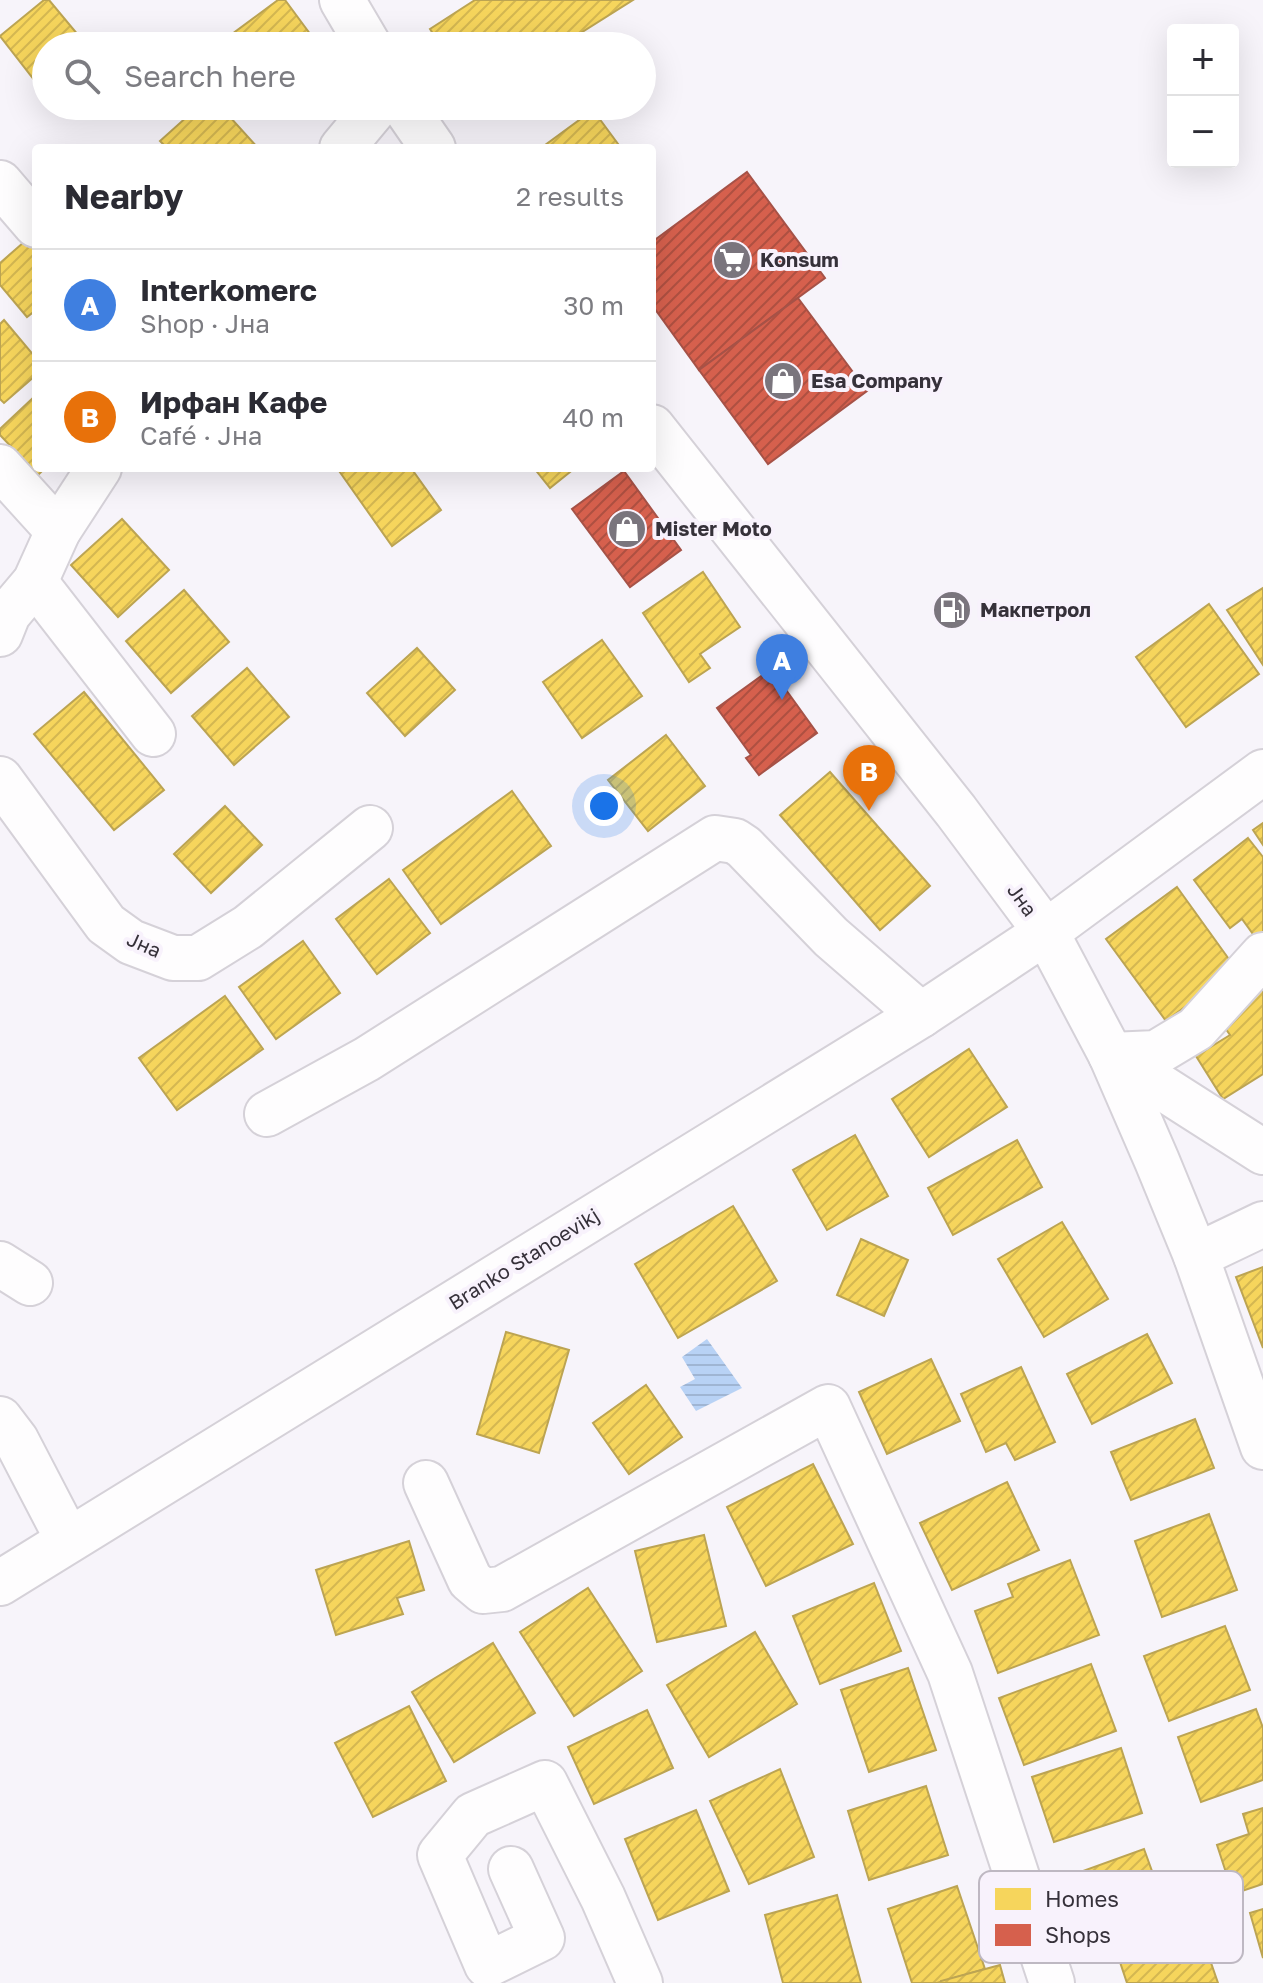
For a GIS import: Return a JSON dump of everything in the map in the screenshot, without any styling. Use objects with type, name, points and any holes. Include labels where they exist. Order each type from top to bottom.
[{"type":"street","points":[[342,0],[361,32]]},
{"type":"street","points":[[345,144],[365,120]]},
{"type":"street","points":[[414,120],[430,144]]},
{"type":"street","points":[[0,183],[32,220]]},
{"type":"street","name":"Јна","points":[[656,432],[956,811],[1046,932],[1111,1055],[1196,1256],[1263,1447]]},
{"type":"street","points":[[0,467],[58,531]]},
{"type":"street","points":[[96,472],[11,609],[153,734]]},
{"type":"street","name":"Branko Stanoevikj","points":[[0,1583],[921,1015],[1046,932],[1263,772]]},
{"type":"street","name":"Јна","points":[[0,779],[106,924],[131,942],[173,958],[198,958],[248,927],[370,828]]},
{"type":"street","points":[[267,1114],[367,1059],[715,838],[735,841],[744,847],[831,937],[921,1015]]},
{"type":"street","points":[[1111,1055],[1156,1053],[1196,1029],[1263,955]]},
{"type":"street","points":[[1111,1055],[1263,1152]]},
{"type":"street","points":[[1196,1256],[1263,1224]]},
{"type":"street","points":[[426,1483],[470,1580],[483,1591],[502,1589],[828,1407],[950,1673],[1015,1871]]},
{"type":"street","points":[[0,1419],[16,1440],[68,1540]]},
{"type":"street","points":[[511,1869],[542,1938],[487,1965],[440,1855],[473,1815],[545,1783],[603,1898],[640,1983]]},
{"type":"street","points":[[1045,1963],[1052,1983]]},
{"type":"water","points":[[707,1339],[742,1388],[696,1411],[680,1387],[695,1379],[682,1357]]},
{"type":"building: Homes","points":[[44,0],[49,0],[76,32],[32,32],[32,77],[0,36]]},
{"type":"building: Homes","points":[[278,0],[285,0],[309,32],[235,32]]},
{"type":"building: Homes","points":[[475,0],[633,0],[582,32],[432,32],[430,29]]},
{"type":"building: Homes","points":[[183,120],[233,120],[254,144],[163,144],[160,141]]},
{"type":"building: Homes","points":[[579,120],[600,120],[618,144],[546,144]]},
{"type":"building: Homes","points":[[32,235],[32,313],[27,317],[0,285],[0,263]]},
{"type":"building: Homes","points":[[4,320],[32,353],[32,378],[4,403],[0,399],[0,324]]},
{"type":"building: Homes","points":[[32,399],[32,469],[0,435],[0,429]]},
{"type":"building: Homes","points":[[340,472],[414,472],[441,510],[392,546]]},
{"type":"building: Homes","points":[[537,472],[570,472],[550,488]]},
{"type":"building: Homes","points":[[122,519],[169,570],[118,617],[71,565]]},
{"type":"building: Homes","points":[[703,572],[740,627],[700,654],[710,668],[689,682],[643,613]]},
{"type":"building: Homes","points":[[1263,588],[1263,665],[1227,610]]},
{"type":"building: Homes","points":[[184,590],[229,642],[171,693],[126,641]]},
{"type":"building: Homes","points":[[1209,604],[1259,674],[1186,727],[1136,657]]},
{"type":"building: Homes","points":[[602,640],[642,696],[582,738],[543,682]]},
{"type":"building: Homes","points":[[417,648],[455,690],[405,736],[367,693]]},
{"type":"building: Homes","points":[[247,668],[289,717],[234,765],[192,716]]},
{"type":"building: Homes","points":[[84,692],[164,790],[114,830],[34,734]]},
{"type":"building: Homes","points":[[666,735],[705,786],[648,831],[608,780]]},
{"type":"building: Homes","points":[[830,772],[930,886],[880,930],[780,815]]},
{"type":"building: Homes","points":[[512,791],[551,846],[441,924],[403,870]]},
{"type":"building: Homes","points":[[225,806],[262,845],[211,893],[174,854]]},
{"type":"building: Homes","points":[[1263,823],[1263,845],[1253,830]]},
{"type":"building: Homes","points":[[1248,838],[1263,857],[1263,937],[1258,941],[1242,919],[1230,928],[1194,880]]},
{"type":"building: Homes","points":[[389,879],[430,933],[377,974],[336,919]]},
{"type":"building: Homes","points":[[1177,887],[1236,969],[1166,1021],[1106,939]]},
{"type":"building: Homes","points":[[303,941],[340,993],[276,1039],[239,987]]},
{"type":"building: Homes","points":[[1263,986],[1263,1074],[1223,1099],[1196,1056],[1230,1035],[1217,1016]]},
{"type":"building: Homes","points":[[225,996],[263,1049],[177,1110],[139,1058]]},
{"type":"building: Homes","points":[[969,1049],[1007,1107],[929,1157],[892,1099]]},
{"type":"building: Homes","points":[[855,1135],[888,1196],[827,1230],[793,1170]]},
{"type":"building: Homes","points":[[1017,1140],[1042,1187],[953,1235],[928,1188]]},
{"type":"building: Homes","points":[[733,1206],[777,1281],[678,1338],[635,1264]]},
{"type":"building: Homes","points":[[1062,1222],[1108,1299],[1044,1337],[998,1259]]},
{"type":"building: Homes","points":[[861,1239],[908,1260],[884,1316],[837,1295]]},
{"type":"building: Homes","points":[[1263,1267],[1263,1348],[1236,1277]]},
{"type":"building: Homes","points":[[506,1332],[569,1350],[539,1453],[477,1434]]},
{"type":"building: Homes","points":[[1147,1334],[1172,1383],[1092,1424],[1067,1374]]},
{"type":"building: Homes","points":[[931,1359],[960,1421],[887,1454],[859,1392]]},
{"type":"building: Homes","points":[[1021,1367],[1055,1442],[1015,1460],[1006,1443],[986,1452],[961,1394]]},
{"type":"building: Homes","points":[[646,1385],[682,1437],[629,1474],[593,1423]]},
{"type":"building: Homes","points":[[1195,1419],[1214,1468],[1131,1500],[1111,1452]]},
{"type":"building: Homes","points":[[813,1464],[853,1544],[766,1586],[727,1507]]},
{"type":"building: Homes","points":[[1007,1482],[1039,1550],[952,1590],[920,1523]]},
{"type":"building: Homes","points":[[1209,1514],[1237,1590],[1162,1617],[1135,1541]]},
{"type":"building: Homes","points":[[704,1535],[726,1626],[657,1642],[635,1551]]},
{"type":"building: Homes","points":[[409,1541],[424,1590],[397,1598],[403,1614],[336,1635],[316,1570]]},
{"type":"building: Homes","points":[[1070,1560],[1099,1635],[998,1673],[975,1611],[1013,1597],[1008,1584]]},
{"type":"building: Homes","points":[[874,1583],[901,1651],[820,1684],[793,1616]]},
{"type":"building: Homes","points":[[588,1588],[642,1671],[574,1716],[520,1632]]},
{"type":"building: Homes","points":[[1225,1626],[1250,1690],[1169,1721],[1144,1656]]},
{"type":"building: Homes","points":[[755,1632],[797,1704],[709,1757],[667,1685]]},
{"type":"building: Homes","points":[[493,1643],[535,1713],[454,1762],[412,1692]]},
{"type":"building: Homes","points":[[1091,1664],[1116,1731],[1024,1765],[999,1698]]},
{"type":"building: Homes","points":[[908,1668],[936,1750],[869,1772],[841,1690]]},
{"type":"building: Homes","points":[[409,1706],[446,1781],[373,1817],[335,1743]]},
{"type":"building: Homes","points":[[1256,1709],[1263,1728],[1263,1780],[1201,1802],[1178,1737]]},
{"type":"building: Homes","points":[[647,1710],[673,1768],[594,1804],[568,1747]]},
{"type":"building: Homes","points":[[1121,1748],[1142,1813],[1054,1842],[1032,1777]]},
{"type":"building: Homes","points":[[780,1769],[814,1857],[749,1884],[710,1801]]},
{"type":"building: Homes","points":[[926,1786],[948,1855],[869,1880],[848,1811]]},
{"type":"building: Homes","points":[[1263,1808],[1263,1884],[1243,1891],[1243,1871],[1225,1871],[1217,1845],[1249,1834],[1243,1814]]},
{"type":"building: Homes","points":[[696,1810],[729,1891],[658,1920],[625,1839]]},
{"type":"building: Homes","points":[[1144,1849],[1152,1871],[1083,1871]]},
{"type":"building: Homes","points":[[957,1886],[979,1951],[979,1963],[983,1963],[985,1969],[937,1983],[912,1983],[888,1909]]},
{"type":"building: Homes","points":[[837,1895],[861,1983],[783,1983],[765,1915]]},
{"type":"building: Homes","points":[[1263,1909],[1263,1958],[1250,1913]]},
{"type":"building: Homes","points":[[1120,1963],[1211,1963],[1218,1983],[1127,1983]]},
{"type":"building: Homes","points":[[1000,1965],[1005,1983],[941,1983],[941,1981]]},
{"type":"building: Shops","name":"Konsum","points":[[747,172],[825,278],[699,370],[656,311],[656,239]]},
{"type":"building: Shops","name":"Esa Company","points":[[798,298],[867,391],[768,464],[699,370]]},
{"type":"building: Shops","name":"Mister Moto","points":[[625,472],[681,550],[630,587],[572,509]]},
{"type":"building: Shops","points":[[771,669],[817,733],[759,775],[746,758],[751,755],[717,708]]},
{"type":"place","name":"Konsum","points":[[732,260]]},
{"type":"place","name":"Esa Company","points":[[783,381]]},
{"type":"place","name":"Mister Moto","points":[[627,529]]},
{"type":"place","name":"Макпетрол","points":[[952,610]]},
{"type":"place","name":"Interkomerc","points":[[782,700]]},
{"type":"place","name":"Ирфан Кафе","points":[[869,811]]}]
